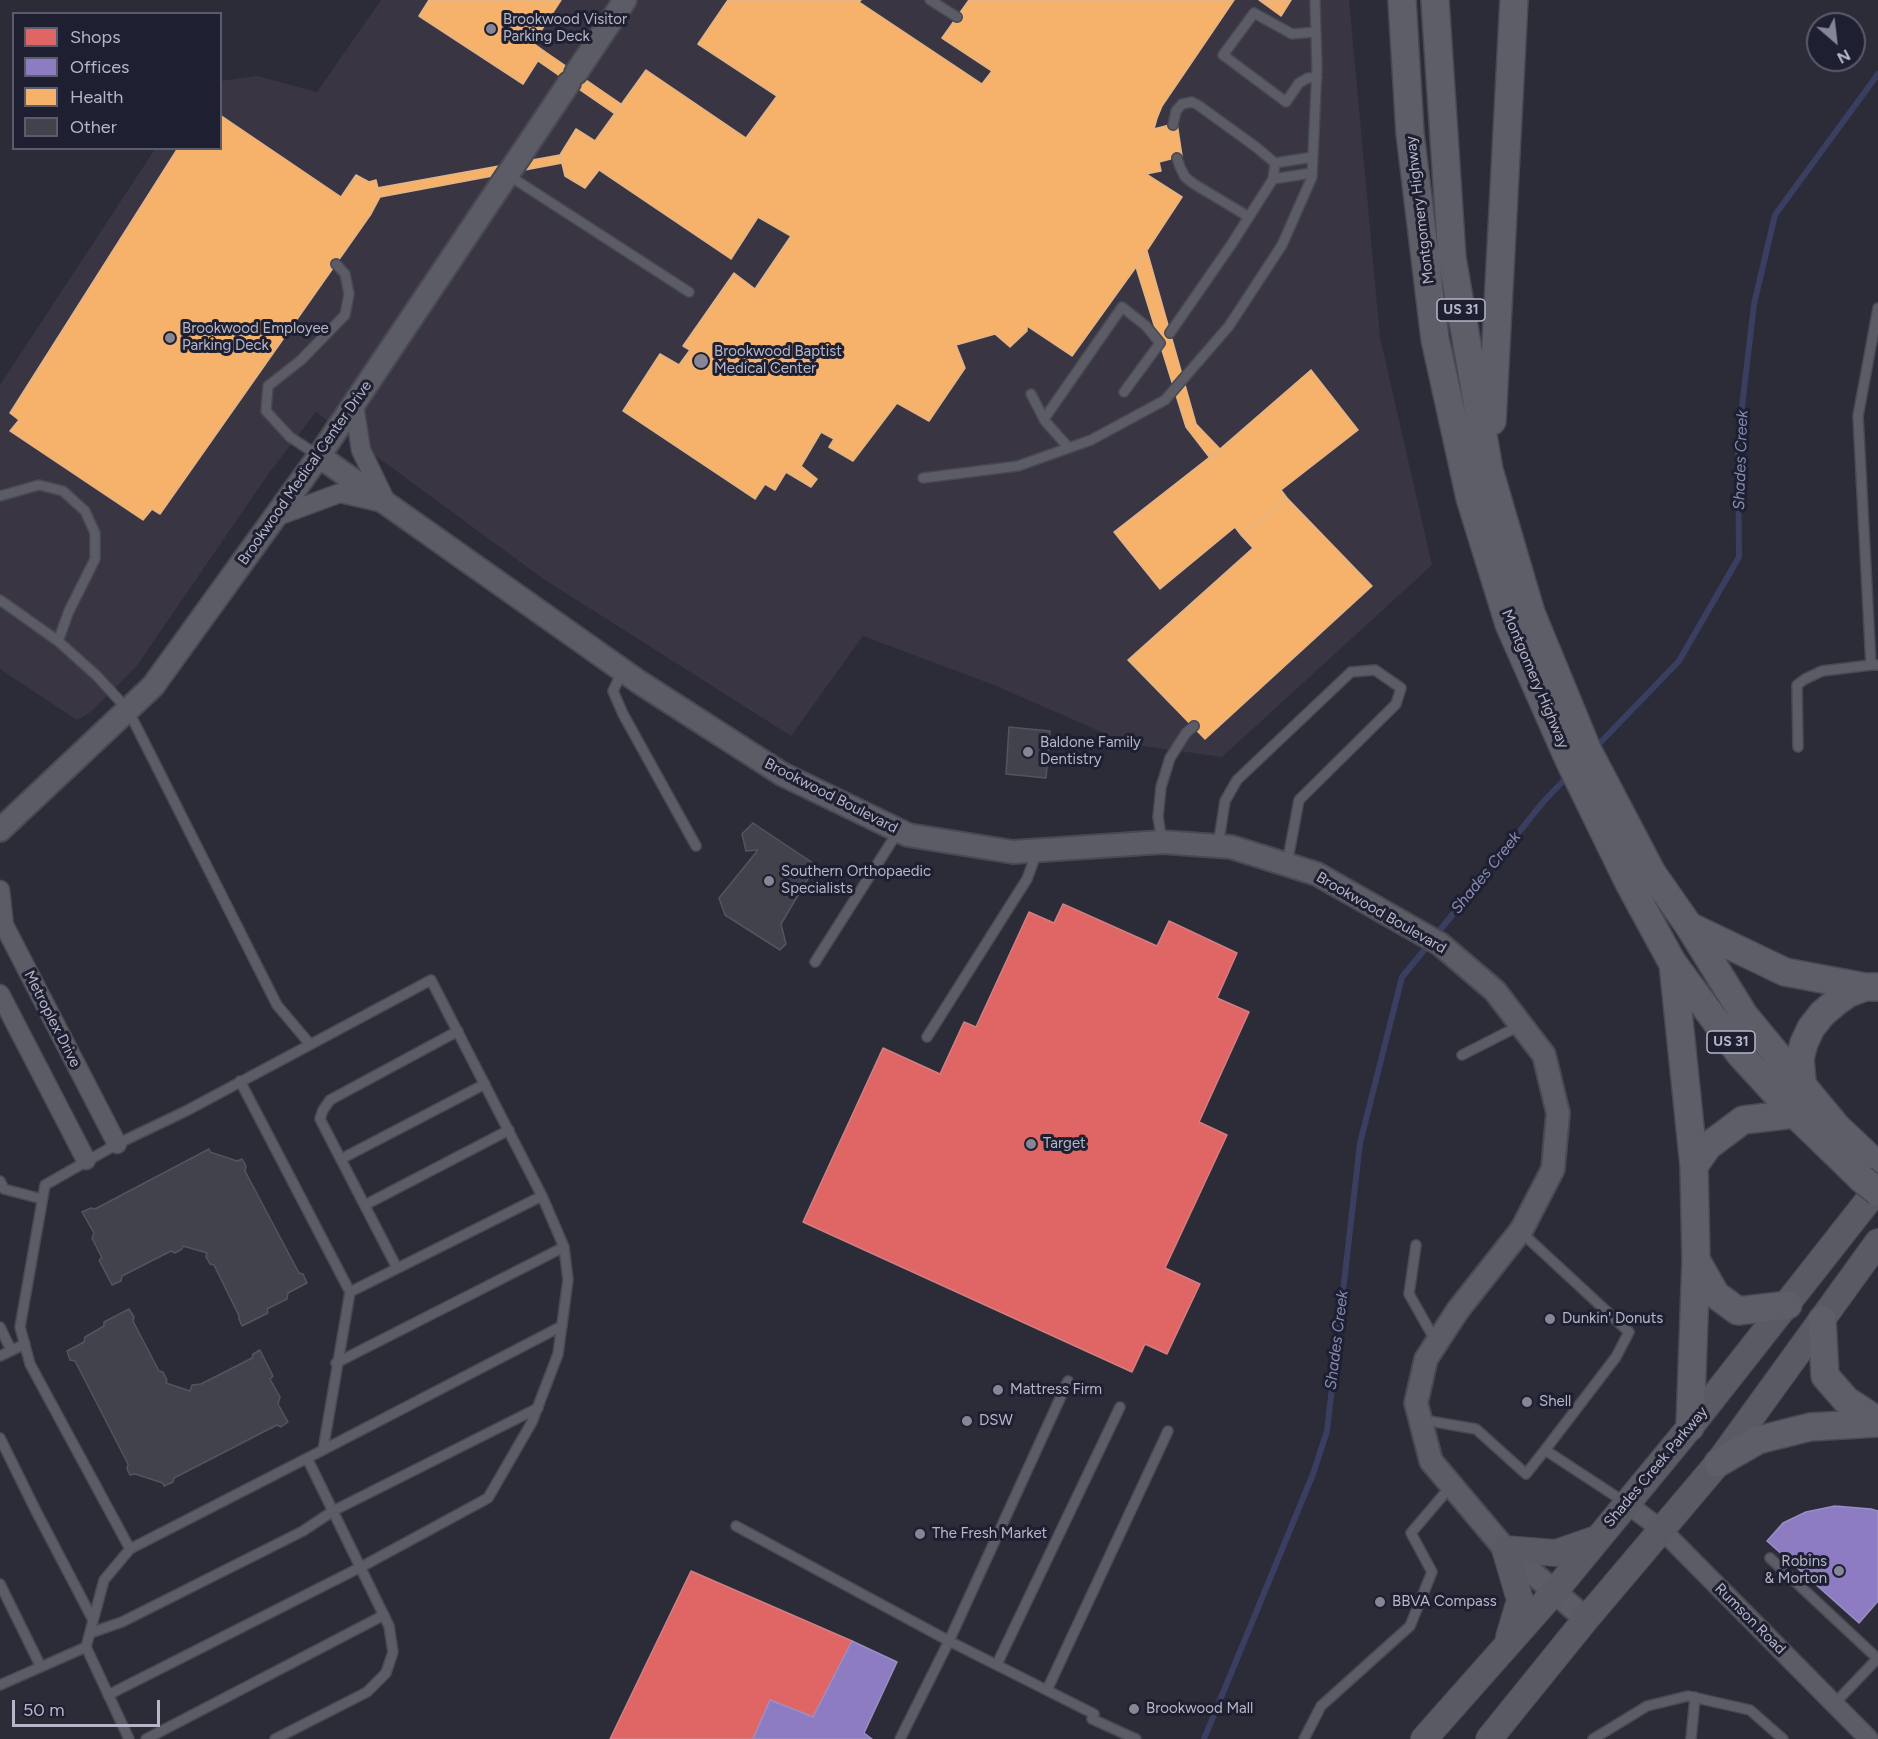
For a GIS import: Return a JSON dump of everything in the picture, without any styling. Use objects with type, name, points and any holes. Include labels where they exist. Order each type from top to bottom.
[{"type":"main road","points":[[1382,0],[1410,133]]},
{"type":"main road","name":"Montgomery Highway","points":[[1402,0],[1410,133],[1436,339],[1470,498],[1520,619],[1569,760],[1640,878],[1672,962],[1740,1054],[1795,1114],[1875,1178]]},
{"type":"main road","name":"Montgomery Highway","points":[[1435,0],[1452,258],[1489,470],[1520,619]]},
{"type":"main road","points":[[1489,470],[1514,0]]},
{"type":"main road","name":"Montgomery Highway","points":[[1640,878],[1689,926],[1744,1015],[1802,1082],[1875,1178]]},
{"type":"main road","points":[[1689,926],[1785,972],[1871,987]]},
{"type":"main road","points":[[1672,962],[1694,1166],[1696,1260],[1690,1427]]},
{"type":"main road","points":[[1802,1082],[1800,1058],[1811,1028],[1822,1014],[1849,993],[1871,987]]},
{"type":"main road","points":[[1694,1166],[1708,1146],[1743,1120],[1795,1114]]},
{"type":"main road","name":"Shades Creek Parkway","points":[[1424,1739],[1555,1591],[1690,1427],[1788,1305],[1875,1178]]},
{"type":"main road","points":[[1489,1739],[1586,1619],[1718,1463],[1878,1242]]},
{"type":"main road","points":[[1696,1260],[1716,1295],[1738,1311],[1788,1305]]},
{"type":"main road","points":[[1821,1320],[1825,1376],[1846,1400],[1878,1422]]},
{"type":"main road","points":[[1718,1463],[1758,1440],[1768,1437],[1810,1427],[1878,1422]]},
{"type":"main road","points":[[1507,1645],[1520,1600],[1505,1549],[1556,1553],[1596,1539]]},
{"type":"street","name":"Brookwood Medical Center Drive","points":[[0,830],[153,686],[320,456],[625,0]]},
{"type":"street","name":"Brookwood Boulevard","points":[[354,405],[361,450],[387,504]]},
{"type":"street","name":"Brookwood Boulevard","points":[[320,456],[622,670],[782,774],[908,835],[1013,852],[1162,842],[1231,847],[1317,874],[1434,941],[1496,991],[1544,1055],[1558,1113],[1553,1169],[1520,1231],[1458,1310],[1426,1359],[1416,1403],[1431,1461],[1505,1549],[1586,1619]]},
{"type":"street","name":"Brookwood Boulevard","points":[[275,517],[340,493],[387,504]]},
{"type":"street","name":"Metroplex Drive","points":[[0,890],[4,925],[117,1144]]},
{"type":"street","points":[[0,994],[86,1160]]},
{"type":"street","name":"Rumson Road","points":[[1626,1503],[1662,1530],[1869,1739]]},
{"type":"lane","points":[[930,0],[957,17]]},
{"type":"lane","points":[[923,478],[1018,466],[1091,440],[1165,400],[1229,326],[1282,245],[1312,173],[1317,77],[1315,0]]},
{"type":"lane","points":[[1316,32],[1292,34],[1254,13],[1223,55],[1286,102],[1305,79],[1317,77]]},
{"type":"lane","points":[[1173,125],[1176,111],[1182,104],[1191,102],[1237,133],[1275,163],[1313,157]]},
{"type":"lane","points":[[1177,158],[1185,177],[1249,217]]},
{"type":"lane","points":[[1170,333],[1273,179],[1275,163]]},
{"type":"lane","points":[[1273,179],[1312,173]]},
{"type":"lane","points":[[508,175],[689,292]]},
{"type":"lane","points":[[320,456],[290,437],[266,411],[267,394],[268,386],[301,360],[345,315],[349,294],[345,274],[336,264]]},
{"type":"lane","points":[[1044,419],[1122,307],[1146,326],[1160,343],[1124,392]]},
{"type":"lane","points":[[1798,747],[1797,686],[1805,679],[1822,671],[1874,665],[1858,416],[1878,308]]},
{"type":"lane","points":[[1031,394],[1051,430],[1068,447]]},
{"type":"lane","points":[[0,496],[39,485],[63,492],[85,511],[95,533],[95,559],[69,611],[58,641]]},
{"type":"lane","points":[[0,600],[58,641],[97,676],[128,710],[277,1005],[309,1043]]},
{"type":"lane","points":[[622,670],[613,691],[623,714],[696,846]]},
{"type":"lane","points":[[1218,846],[1225,801],[1237,780],[1351,672],[1375,670],[1401,688],[1396,704],[1299,800],[1287,865]]},
{"type":"lane","points":[[1162,842],[1158,817],[1161,787],[1170,758],[1186,733],[1194,726]]},
{"type":"lane","points":[[815,962],[899,830]]},
{"type":"lane","points":[[927,1037],[1027,879],[1038,850]]},
{"type":"lane","points":[[108,1695],[360,1567],[488,1498],[532,1422],[558,1354],[568,1280],[564,1246],[509,1130],[431,980],[309,1043],[186,1111],[86,1160],[45,1185],[20,1327],[30,1364],[130,1549]]},
{"type":"lane","points":[[1462,1055],[1521,1025]]},
{"type":"lane","points":[[398,1268],[320,1119],[330,1100],[458,1031]]},
{"type":"lane","points":[[240,1081],[350,1292],[336,1363],[323,1450]]},
{"type":"lane","points":[[341,1159],[484,1084]]},
{"type":"lane","points":[[365,1205],[509,1130]]},
{"type":"lane","points":[[0,1181],[4,1188],[42,1199]]},
{"type":"lane","points":[[350,1292],[542,1196]]},
{"type":"lane","points":[[1420,1420],[1476,1429],[1526,1474],[1616,1357],[1629,1332],[1520,1231]]},
{"type":"lane","points":[[1416,1245],[1408,1294],[1437,1342]]},
{"type":"lane","points":[[336,1363],[564,1246]]},
{"type":"lane","points":[[129,1739],[86,1647],[104,1580],[130,1549],[562,1326]]},
{"type":"lane","points":[[0,1327],[11,1350]]},
{"type":"lane","points":[[0,1356],[25,1344]]},
{"type":"lane","points":[[900,1739],[949,1641],[1068,1381]]},
{"type":"lane","points":[[997,1664],[1120,1407]]},
{"type":"lane","points":[[90,1633],[122,1622],[303,1531],[333,1511],[537,1408]]},
{"type":"lane","points":[[1047,1690],[1168,1431]]},
{"type":"lane","points":[[0,1438],[93,1620]]},
{"type":"lane","points":[[1545,1450],[1626,1503]]},
{"type":"lane","points":[[275,1739],[367,1692],[386,1672],[393,1652],[389,1626],[307,1458]]},
{"type":"lane","points":[[1304,1739],[1321,1706],[1410,1626],[1432,1572],[1411,1533],[1451,1486]]},
{"type":"lane","points":[[736,1526],[1132,1737]]},
{"type":"lane","points":[[1770,1558],[1878,1658],[1834,1704]]},
{"type":"lane","points":[[0,1584],[41,1667]]},
{"type":"lane","points":[[146,1739],[384,1615]]},
{"type":"lane","points":[[0,1684],[86,1647]]},
{"type":"lane","points":[[1593,1739],[1647,1706],[1688,1696],[1750,1710],[1783,1739]]},
{"type":"lane","points":[[1691,1739],[1695,1697]]},
{"type":"shaded area","name":"Brookwood Baptist Medical Center","points":[[381,0],[1349,0],[1380,337],[1432,565],[1222,757],[1129,744],[994,685],[863,636],[791,736],[542,578],[316,412],[269,473],[136,667],[91,712],[77,720],[0,669],[0,385],[154,150],[222,150],[222,81],[257,76],[317,92]]},
{"type":"building: Shops","name":"Target","points":[[1063,904],[1157,946],[1169,921],[1237,953],[1217,998],[1249,1012],[1199,1122],[1227,1135],[1165,1268],[1200,1284],[1167,1354],[1145,1344],[1132,1372],[803,1222],[883,1048],[940,1074],[964,1022],[976,1027],[1029,912],[1054,923]]},
{"type":"building: Shops","points":[[691,1571],[852,1641],[813,1717],[770,1700],[753,1739],[610,1739]]},
{"type":"building: Offices","name":"Robins & Morton","points":[[1835,1506],[1878,1511],[1878,1601],[1859,1623],[1767,1541],[1783,1523],[1806,1512]]},
{"type":"building: Offices","points":[[852,1641],[897,1662],[864,1733],[872,1739],[753,1739],[770,1700],[813,1717]]},
{"type":"building: Health","name":"Brookwood Visitor Parking Deck","points":[[429,0],[561,0],[533,43],[544,51],[523,84],[419,16]]},
{"type":"building: Health","points":[[728,0],[861,0],[859,2],[982,84],[992,71],[942,38],[969,0],[1234,0],[1162,106],[1154,129],[1177,123],[1182,156],[1159,162],[1161,171],[1146,174],[1182,197],[1136,267],[1072,356],[1027,326],[1027,331],[1010,347],[995,334],[956,345],[965,368],[929,421],[897,403],[853,461],[829,447],[834,439],[821,432],[801,466],[817,479],[811,487],[786,472],[775,490],[765,484],[755,499],[623,411],[660,354],[679,365],[690,350],[683,346],[734,273],[755,289],[791,236],[758,217],[731,259],[599,170],[585,188],[565,176],[560,155],[576,129],[595,141],[646,70],[746,138],[777,96],[698,44]]},
{"type":"building: Health","points":[[1259,0],[1291,0],[1281,16]]},
{"type":"building: Health","points":[[544,51],[621,104],[615,114],[538,61]]},
{"type":"building: Health","name":"Brookwood Employee Parking Deck","points":[[222,116],[341,197],[356,175],[369,182],[376,180],[380,197],[371,214],[160,514],[152,509],[143,520],[10,431],[19,420],[10,413],[177,150],[222,150]]},
{"type":"building: Health","points":[[560,155],[562,163],[380,197],[377,188]]},
{"type":"building: Health","points":[[1147,251],[1196,424],[1220,449],[1210,458],[1186,427],[1136,267]]},
{"type":"building: Health","points":[[1311,370],[1358,430],[1281,490],[1287,498],[1241,535],[1235,527],[1160,589],[1114,532],[1220,449]]},
{"type":"building: Health","points":[[1287,498],[1372,586],[1205,739],[1128,660],[1253,548],[1241,535]]},
{"type":"building: Other","name":"Baldone Family Dentistry","points":[[1009,727],[1050,731],[1046,778],[1006,774]]},
{"type":"building: Other","name":"Southern Orthopaedic Specialists","points":[[753,823],[816,865],[781,924],[786,944],[780,950],[725,915],[719,898],[758,850],[746,851],[742,834]]},
{"type":"building: Other","points":[[209,1149],[210,1152],[237,1161],[242,1159],[246,1166],[245,1171],[299,1273],[303,1274],[307,1283],[288,1293],[287,1299],[267,1309],[268,1313],[242,1326],[214,1265],[210,1264],[206,1257],[207,1253],[183,1246],[175,1253],[171,1251],[122,1276],[121,1281],[112,1285],[99,1260],[102,1258],[92,1238],[94,1233],[82,1212],[91,1208],[95,1209]]},
{"type":"building: Other","points":[[129,1309],[159,1371],[163,1372],[167,1380],[166,1383],[190,1391],[192,1385],[201,1384],[252,1358],[253,1354],[260,1350],[273,1376],[270,1379],[280,1397],[278,1404],[288,1422],[281,1427],[277,1425],[174,1478],[173,1482],[164,1486],[163,1483],[135,1474],[130,1475],[127,1469],[128,1464],[75,1361],[70,1360],[67,1351],[84,1342],[85,1337],[104,1326],[104,1322]]},
{"type":"waterway","name":"Shades Creek","points":[[1595,748],[1679,661],[1739,557],[1738,441],[1754,304],[1775,215],[1878,74]]},
{"type":"waterway","name":"Shades Creek","points":[[1436,935],[1544,801],[1569,775]]},
{"type":"waterway","name":"Shades Creek","points":[[1204,1739],[1313,1474],[1327,1431],[1360,1143],[1402,977],[1430,943]]},
{"type":"place","name":"Brookwood Visitor Parking Deck","points":[[491,29]]},
{"type":"place","name":"Brookwood Employee Parking Deck","points":[[170,338]]},
{"type":"place","name":"Brookwood Baptist Medical Center","points":[[701,361]]},
{"type":"place","name":"Baldone Family Dentistry","points":[[1028,752]]},
{"type":"place","name":"Southern Orthopaedic Specialists","points":[[769,881]]},
{"type":"place","name":"Target","points":[[1031,1144]]},
{"type":"place","name":"Dunkin' Donuts","points":[[1550,1319]]},
{"type":"place","name":"Mattress Firm","points":[[998,1390]]},
{"type":"place","name":"Shell","points":[[1527,1402]]},
{"type":"place","name":"DSW","points":[[967,1421]]},
{"type":"place","name":"The Fresh Market","points":[[920,1534]]},
{"type":"place","name":"Robins & Morton","points":[[1839,1571]]},
{"type":"place","name":"BBVA Compass","points":[[1380,1602]]},
{"type":"place","name":"Brookwood Mall","points":[[1134,1709]]}]
